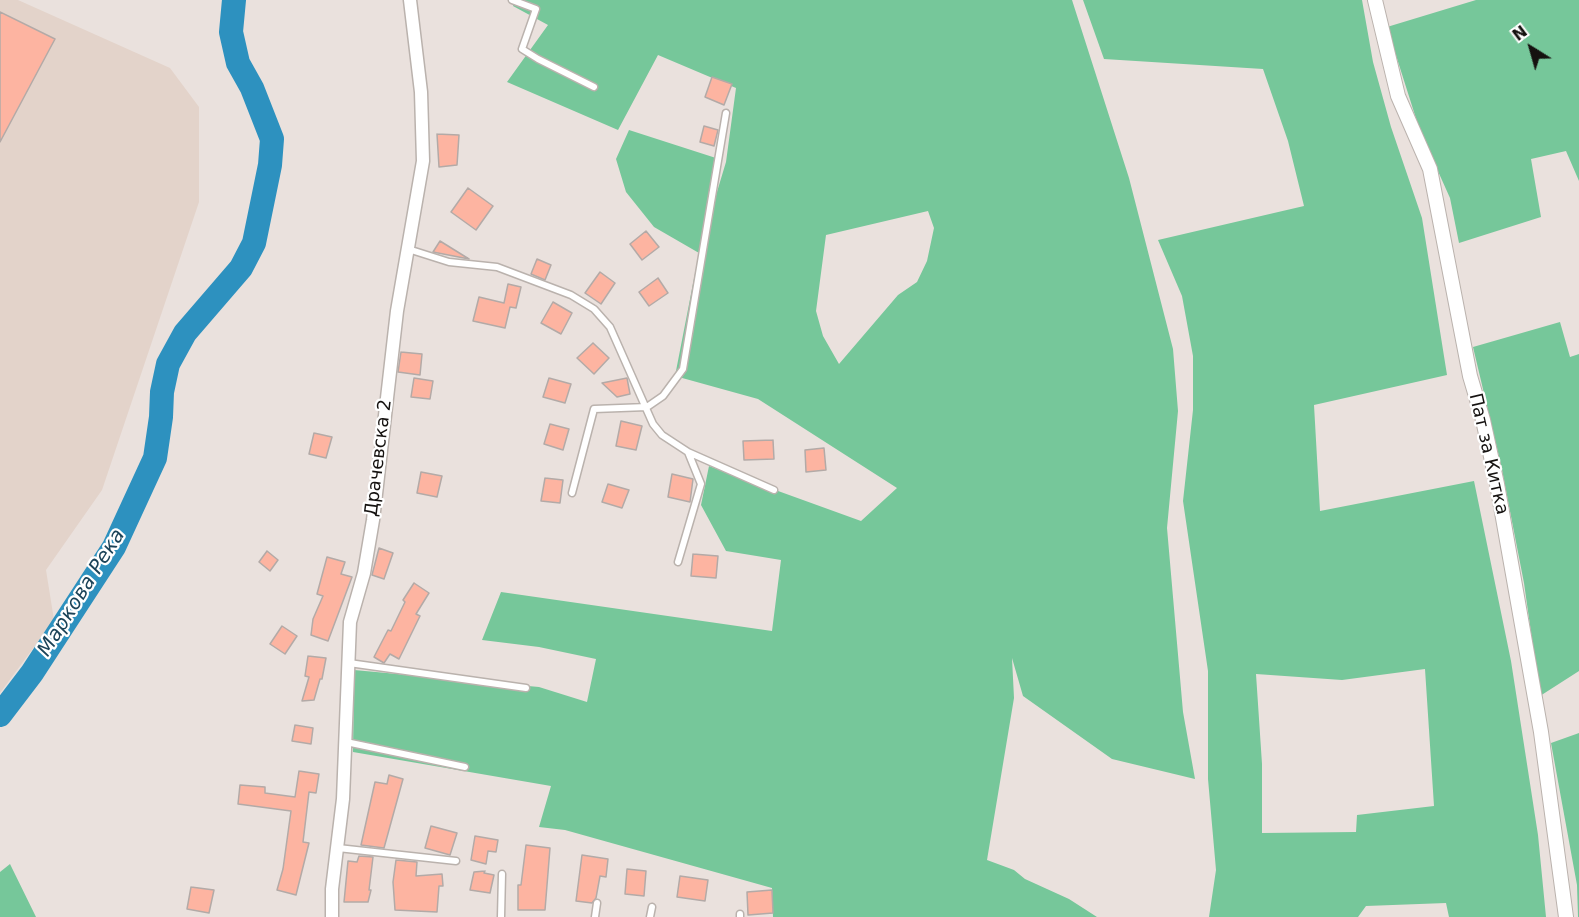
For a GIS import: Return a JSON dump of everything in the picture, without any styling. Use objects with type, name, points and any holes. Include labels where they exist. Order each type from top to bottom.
[{"type":"street","name":"Драчевска 2","points":[[332,917],[332,889],[343,799],[350,622],[364,573],[373,520],[394,333],[423,161],[421,92],[410,0]]},
{"type":"street","name":"Пат за Китка","points":[[1375,0],[1398,96],[1430,169],[1470,376],[1483,420],[1497,484],[1541,732],[1566,917]]},
{"type":"lane","points":[[512,0],[536,9],[522,49],[594,87]]},
{"type":"lane","points":[[572,493],[594,409],[647,407],[663,396],[683,369],[726,113]]},
{"type":"lane","points":[[407,249],[449,262],[496,267],[571,295],[594,309],[610,327],[653,424],[662,435],[687,452],[774,490]]},
{"type":"lane","points":[[678,562],[701,484],[687,452]]},
{"type":"lane","points":[[348,663],[526,688]]},
{"type":"lane","points":[[345,742],[465,767]]},
{"type":"lane","points":[[337,848],[456,861]]},
{"type":"lane","points":[[501,917],[502,874]]},
{"type":"lane","points":[[595,917],[597,903]]},
{"type":"lane","points":[[651,917],[652,907]]},
{"type":"shaded area","points":[[0,0],[18,0],[170,68],[199,107],[199,202],[102,490],[46,570],[54,620],[0,693]]},
{"type":"green space","points":[[514,0],[1072,0],[1129,178],[1173,349],[1178,411],[1167,528],[1183,712],[1195,779],[1112,759],[1023,696],[1012,658],[1014,698],[987,860],[1014,870],[1025,879],[1069,899],[1097,917],[773,917],[772,888],[565,830],[539,827],[551,786],[353,752],[354,670],[539,687],[587,702],[596,659],[539,647],[482,640],[501,592],[772,631],[781,560],[726,551],[701,505],[709,466],[861,521],[897,488],[758,399],[675,376],[699,253],[654,227],[626,192],[616,159],[629,130],[719,159],[701,245],[726,162],[736,88],[658,55],[618,130],[507,82],[548,25],[513,6]],"holes":[[[928,211],[934,228],[927,261],[917,282],[898,295],[839,364],[823,336],[816,311],[826,235]]]},
{"type":"green space","points":[[1083,0],[1362,0],[1373,62],[1391,127],[1422,218],[1447,375],[1314,405],[1320,511],[1474,481],[1511,661],[1538,835],[1546,917],[1449,917],[1446,903],[1366,906],[1358,917],[1209,917],[1216,870],[1208,779],[1208,671],[1183,501],[1193,410],[1193,356],[1182,296],[1158,240],[1304,206],[1288,141],[1263,69],[1104,59]],"holes":[[[1425,669],[1434,806],[1357,815],[1356,832],[1262,833],[1262,764],[1256,674],[1342,680]]]},
{"type":"green space","points":[[1476,0],[1579,0],[1579,181],[1566,151],[1531,159],[1541,217],[1459,243],[1450,198],[1420,131],[1387,27]]},
{"type":"green space","points":[[1560,322],[1570,357],[1579,354],[1579,671],[1540,696],[1524,583],[1501,465],[1473,347]]},
{"type":"green space","points":[[1579,733],[1578,917],[1577,885],[1551,743]]},
{"type":"green space","points":[[10,864],[36,917],[0,917],[0,872]]},
{"type":"building","points":[[0,12],[55,39],[0,142]]},
{"type":"building","points":[[712,77],[732,84],[724,105],[705,97]]},
{"type":"building","points":[[704,126],[718,130],[714,146],[700,142]]},
{"type":"building","points":[[437,134],[459,135],[457,165],[439,167]]},
{"type":"building","points":[[468,188],[493,206],[476,230],[451,212]]},
{"type":"building","points":[[646,231],[659,247],[642,260],[630,244]]},
{"type":"building","points":[[440,241],[469,259],[433,252]]},
{"type":"building","points":[[537,259],[551,265],[545,280],[531,274]]},
{"type":"building","points":[[600,272],[615,283],[601,304],[585,293]]},
{"type":"building","points":[[658,278],[668,293],[649,306],[639,292]]},
{"type":"building","points":[[508,284],[521,287],[516,308],[510,307],[505,328],[473,321],[479,297],[504,303]]},
{"type":"building","points":[[553,302],[572,313],[561,334],[541,323]]},
{"type":"building","points":[[593,343],[609,358],[594,374],[577,358]]},
{"type":"building","points":[[401,352],[422,354],[420,375],[398,372]]},
{"type":"building","points":[[414,378],[433,381],[430,399],[411,397]]},
{"type":"building","points":[[549,378],[571,384],[565,403],[543,397]]},
{"type":"building","points":[[627,378],[630,394],[617,397],[602,383]]},
{"type":"building","points":[[621,421],[642,426],[636,450],[616,446]]},
{"type":"building","points":[[550,424],[569,429],[563,450],[544,444]]},
{"type":"building","points":[[314,433],[332,437],[326,458],[309,454]]},
{"type":"building","points":[[773,440],[774,459],[744,460],[743,441]]},
{"type":"building","points":[[824,448],[826,470],[806,472],[805,450]]},
{"type":"building","points":[[421,472],[442,476],[437,497],[417,493]]},
{"type":"building","points":[[672,474],[693,479],[690,502],[668,497]]},
{"type":"building","points":[[545,478],[563,480],[560,503],[541,501]]},
{"type":"building","points":[[608,484],[629,490],[622,508],[602,502]]},
{"type":"building","points":[[379,548],[393,553],[384,579],[372,575]]},
{"type":"building","points":[[267,551],[278,560],[270,571],[259,562]]},
{"type":"building","points":[[693,554],[718,556],[716,578],[691,576]]},
{"type":"building","points":[[327,557],[345,562],[341,574],[352,577],[328,641],[311,635],[313,619],[323,596],[317,594]]},
{"type":"building","points":[[414,583],[429,593],[416,614],[420,616],[399,659],[390,654],[384,663],[374,657],[388,630],[391,631],[405,602],[403,600]]},
{"type":"building","points":[[282,626],[297,636],[285,654],[270,644]]},
{"type":"building","points":[[308,656],[326,658],[322,679],[320,679],[314,700],[302,701],[309,677],[305,676]]},
{"type":"building","points":[[295,725],[313,728],[311,744],[292,741]]},
{"type":"building","points":[[299,771],[319,774],[316,793],[309,792],[303,842],[309,843],[296,895],[277,890],[283,869],[291,811],[238,804],[240,785],[265,787],[265,793],[295,797]]},
{"type":"building","points":[[389,775],[403,779],[384,848],[361,845],[375,782],[387,784]]},
{"type":"building","points":[[431,826],[457,833],[450,855],[425,848]]},
{"type":"building","points":[[475,836],[498,840],[496,852],[488,851],[486,864],[471,860]]},
{"type":"building","points":[[526,845],[550,848],[545,910],[518,910],[518,885],[521,885]]},
{"type":"building","points":[[582,855],[608,859],[606,877],[600,876],[596,898],[592,903],[576,901]]},
{"type":"building","points":[[359,856],[373,857],[368,902],[344,902],[348,861],[357,862]]},
{"type":"building","points":[[396,860],[417,862],[416,876],[442,874],[443,886],[439,886],[437,912],[395,910],[393,882]]},
{"type":"building","points":[[627,869],[646,871],[644,896],[625,894]]},
{"type":"building","points":[[485,871],[484,873],[494,875],[490,893],[470,890],[474,872]]},
{"type":"building","points":[[680,876],[708,880],[705,901],[677,897]]},
{"type":"building","points":[[191,887],[214,890],[209,913],[187,909]]},
{"type":"building","points":[[772,890],[773,913],[748,915],[747,892]]},
{"type":"waterway","name":"Маркова Река","points":[[0,715],[32,673],[114,547],[155,458],[162,392],[168,364],[185,333],[241,268],[254,243],[270,165],[272,139],[252,88],[238,63],[231,32],[234,0]]}]
